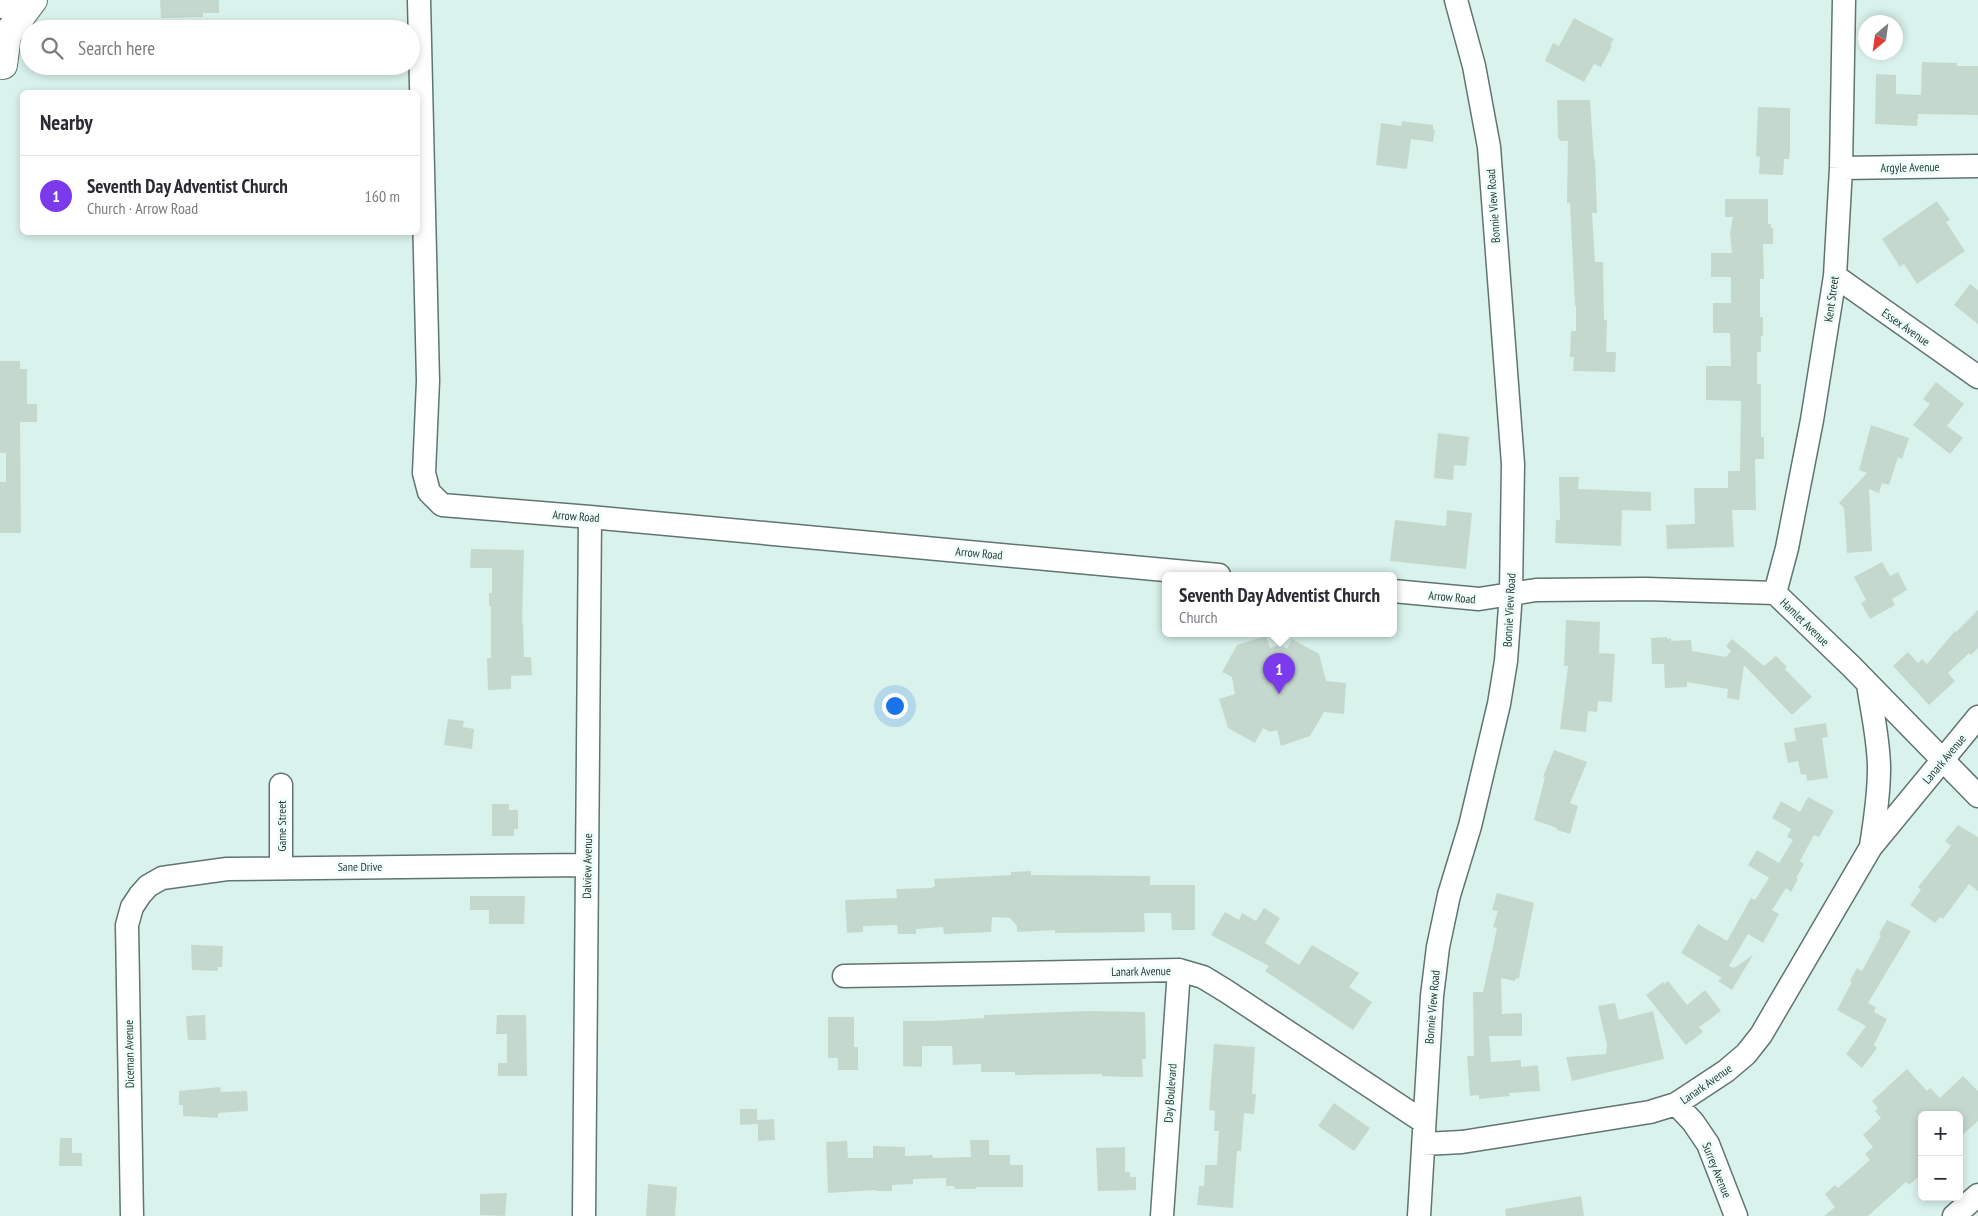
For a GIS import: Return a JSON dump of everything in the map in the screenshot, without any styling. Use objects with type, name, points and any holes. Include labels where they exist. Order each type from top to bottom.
[{"type":"main road","points":[[0,4],[3,0]]},
{"type":"main road","points":[[2,67],[7,35],[33,0]]},
{"type":"main road","points":[[38,20],[54,0]]},
{"type":"main road","points":[[2,67],[20,43]]},
{"type":"street","name":"Arrow Road","points":[[419,0],[419,20]]},
{"type":"street","name":"Bonnie View Road","points":[[1419,1216],[1432,996],[1438,947],[1449,895],[1470,826],[1499,704],[1506,661],[1511,593],[1513,464],[1489,147],[1474,66],[1456,0]]},
{"type":"street","name":"Kent Street","points":[[1775,593],[1787,548],[1812,420],[1835,276],[1842,168],[1844,0]]},
{"type":"street","name":"Arrow Road","points":[[420,42],[428,381],[424,472],[429,492],[442,506],[590,517],[1186,572]]},
{"type":"street","name":"Argyle Avenue","points":[[1842,168],[1978,166]]},
{"type":"street","name":"Essex Avenue","points":[[1835,276],[1978,377]]},
{"type":"street","name":"Dalview Avenue","points":[[584,1216],[590,517]]},
{"type":"street","name":"Hamlet Avenue","points":[[1511,593],[1536,590],[1646,589],[1775,593],[1978,796]]},
{"type":"street","name":"Arrow Road","points":[[1397,591],[1479,599],[1511,593]]},
{"type":"street","name":"Lanark Avenue","points":[[1868,684],[1876,733],[1879,768],[1876,819],[1871,847]]},
{"type":"street","name":"Lanark Avenue","points":[[844,976],[1179,970],[1203,977],[1226,991],[1424,1133],[1462,1142],[1650,1112],[1676,1104],[1726,1071],[1746,1054],[1761,1035],[1871,847],[1978,717]]},
{"type":"street","name":"Game Street","points":[[281,785],[281,867]]},
{"type":"street","name":"Sane Drive","points":[[140,895],[148,886],[162,878],[227,869],[586,865]]},
{"type":"street","name":"Diceman Avenue","points":[[132,1216],[127,925],[132,908],[140,895]]},
{"type":"street","name":"Day Boulevard","points":[[1162,1216],[1179,970]]},
{"type":"street","name":"Surrey Avenue","points":[[1676,1104],[1693,1122],[1708,1144],[1736,1216]]},
{"type":"street","points":[[1954,1216],[1978,1195]]},
{"type":"building","points":[[160,0],[219,0],[219,13],[203,13],[203,17],[161,18]]},
{"type":"building","points":[[1574,18],[1614,39],[1601,67],[1594,64],[1584,82],[1545,61],[1553,43],[1559,46]]},
{"type":"building","points":[[1922,62],[1978,66],[1978,115],[1918,114],[1917,126],[1875,124],[1876,74],[1896,75],[1896,94],[1921,95]]},
{"type":"building","points":[[1557,100],[1590,100],[1597,213],[1592,213],[1595,262],[1603,262],[1604,320],[1607,320],[1606,352],[1616,352],[1615,372],[1573,371],[1574,357],[1570,357],[1571,331],[1576,331],[1576,305],[1570,203],[1567,203],[1568,141],[1560,141],[1558,137]]},
{"type":"building","points":[[1758,107],[1790,108],[1790,150],[1789,159],[1784,159],[1783,175],[1759,174],[1760,157],[1756,156]]},
{"type":"building","points":[[1402,121],[1433,125],[1433,130],[1435,130],[1433,142],[1411,139],[1407,169],[1376,165],[1381,123],[1401,126]]},
{"type":"building","points":[[1725,199],[1768,199],[1768,224],[1771,224],[1771,228],[1773,228],[1773,244],[1763,244],[1764,279],[1760,279],[1760,317],[1763,317],[1763,336],[1761,336],[1761,352],[1757,352],[1757,384],[1761,384],[1761,437],[1764,437],[1764,459],[1755,459],[1756,510],[1732,510],[1734,547],[1667,549],[1666,525],[1695,524],[1694,488],[1728,488],[1728,471],[1740,471],[1741,401],[1706,400],[1706,366],[1731,366],[1730,333],[1713,333],[1713,303],[1731,303],[1731,277],[1711,277],[1711,253],[1732,253],[1730,233],[1733,217],[1725,217]]},
{"type":"building","points":[[1937,201],[1950,220],[1946,222],[1965,251],[1917,284],[1904,264],[1900,267],[1882,239]]},
{"type":"building","points":[[1970,284],[1978,290],[1978,324],[1954,305]]},
{"type":"building","points":[[0,361],[20,361],[20,369],[27,369],[27,404],[37,404],[37,422],[20,422],[21,533],[0,533],[0,482],[6,482],[6,453],[0,453]]},
{"type":"building","points":[[1936,382],[1964,404],[1947,426],[1963,438],[1950,454],[1913,425],[1930,404],[1923,399]]},
{"type":"building","points":[[1871,425],[1909,438],[1902,459],[1898,457],[1889,485],[1882,483],[1879,493],[1869,489],[1872,551],[1847,553],[1844,508],[1839,503],[1867,473],[1859,470]]},
{"type":"building","points":[[1438,433],[1469,437],[1466,466],[1454,465],[1453,480],[1434,478]]},
{"type":"building","points":[[1559,477],[1579,477],[1578,489],[1651,492],[1651,511],[1622,510],[1621,546],[1555,543],[1556,520],[1560,520]]},
{"type":"building","points":[[1447,510],[1472,513],[1466,569],[1390,561],[1395,520],[1446,526]]},
{"type":"building","points":[[471,549],[524,550],[522,623],[524,657],[531,657],[532,675],[511,676],[511,689],[488,690],[487,658],[491,658],[491,606],[489,606],[489,593],[492,593],[492,568],[470,568]]},
{"type":"building","points":[[1882,562],[1890,576],[1898,572],[1907,590],[1892,599],[1895,605],[1870,619],[1861,603],[1866,600],[1854,577]]},
{"type":"building","points":[[1978,610],[1978,648],[1971,655],[1969,653],[1948,673],[1955,681],[1929,705],[1893,666],[1908,652],[1918,663],[1922,659],[1927,664],[1955,631]]},
{"type":"building","points":[[1566,620],[1600,622],[1599,653],[1615,654],[1612,702],[1598,701],[1597,712],[1588,711],[1586,732],[1560,729],[1568,666],[1564,666]]},
{"type":"building","points":[[1266,637],[1270,648],[1279,645],[1287,649],[1292,639],[1319,654],[1326,681],[1346,683],[1344,714],[1324,712],[1310,736],[1281,746],[1277,730],[1270,732],[1263,728],[1255,743],[1228,728],[1219,699],[1235,694],[1232,677],[1222,672],[1237,645]]},
{"type":"building","points":[[1667,637],[1667,639],[1671,638],[1671,641],[1691,640],[1692,651],[1726,657],[1731,651],[1726,646],[1732,639],[1764,666],[1776,656],[1787,667],[1785,669],[1812,697],[1792,715],[1744,665],[1739,700],[1727,698],[1728,689],[1687,682],[1687,687],[1665,688],[1664,664],[1652,664],[1651,638]]},
{"type":"building","points":[[448,719],[464,721],[463,727],[474,729],[472,749],[444,745]]},
{"type":"building","points":[[1826,723],[1828,737],[1822,738],[1828,778],[1807,781],[1806,774],[1801,775],[1798,761],[1788,763],[1784,743],[1796,741],[1794,728]]},
{"type":"building","points":[[1554,750],[1587,762],[1570,803],[1578,806],[1570,834],[1534,820],[1545,777],[1543,777]]},
{"type":"building","points":[[1808,797],[1834,811],[1819,837],[1814,835],[1800,861],[1804,864],[1791,892],[1786,888],[1772,910],[1779,914],[1763,943],[1748,934],[1729,966],[1734,968],[1753,955],[1732,990],[1718,981],[1722,978],[1681,953],[1698,924],[1727,941],[1751,898],[1755,900],[1769,878],[1748,865],[1757,850],[1779,863],[1793,840],[1787,837],[1791,829],[1772,818],[1781,801],[1800,812]]},
{"type":"building","points":[[492,804],[509,804],[509,810],[518,810],[518,829],[514,829],[514,836],[492,836]]},
{"type":"building","points":[[1958,825],[1978,837],[1978,891],[1969,884],[1943,919],[1940,917],[1935,923],[1910,905],[1921,890],[1918,887],[1951,846],[1945,841]]},
{"type":"building","points":[[1031,871],[1031,875],[1150,876],[1150,885],[1195,885],[1195,930],[1172,930],[1171,913],[1144,913],[1145,932],[1055,933],[1055,930],[1017,932],[1017,926],[1010,918],[992,917],[991,932],[944,934],[943,927],[916,929],[916,934],[898,934],[897,925],[863,926],[863,932],[847,933],[845,900],[897,898],[896,889],[931,888],[935,886],[934,879],[1011,875],[1011,872]]},
{"type":"building","points":[[1497,893],[1534,903],[1519,978],[1516,978],[1515,981],[1501,978],[1502,1014],[1522,1013],[1522,1036],[1489,1036],[1491,1062],[1521,1060],[1521,1067],[1538,1065],[1540,1091],[1509,1093],[1510,1096],[1479,1099],[1479,1095],[1470,1096],[1467,1056],[1474,1056],[1473,992],[1483,992],[1497,928],[1493,927],[1498,911],[1492,910]]},
{"type":"building","points":[[470,896],[525,896],[524,924],[489,924],[489,910],[470,910]]},
{"type":"building","points":[[1264,908],[1280,918],[1265,943],[1299,965],[1312,945],[1359,973],[1349,987],[1372,1002],[1353,1030],[1265,971],[1269,966],[1211,935],[1225,912],[1239,920],[1242,913],[1256,921]]},
{"type":"building","points":[[1887,920],[1911,931],[1868,1003],[1876,1007],[1874,1012],[1887,1019],[1874,1045],[1877,1048],[1862,1068],[1846,1054],[1866,1026],[1837,1010],[1852,982],[1850,981],[1857,968],[1862,971],[1881,936],[1879,934]]},
{"type":"building","points":[[191,945],[223,946],[222,967],[218,967],[218,971],[192,970]]},
{"type":"building","points":[[1668,981],[1687,1005],[1705,990],[1721,1011],[1699,1027],[1703,1032],[1686,1045],[1646,995],[1663,982],[1664,984]]},
{"type":"building","points":[[1615,1003],[1619,1020],[1653,1011],[1664,1059],[1572,1081],[1566,1057],[1606,1054],[1607,1045],[1598,1006]]},
{"type":"building","points":[[1089,1011],[1145,1012],[1146,1059],[1142,1059],[1143,1077],[1102,1076],[1102,1074],[1015,1075],[1015,1072],[981,1072],[981,1064],[953,1065],[952,1046],[922,1046],[922,1067],[903,1066],[903,1021],[934,1021],[984,1018],[984,1015]]},
{"type":"building","points":[[205,1015],[206,1040],[188,1040],[186,1016]]},
{"type":"building","points":[[497,1015],[526,1015],[527,1076],[498,1076],[498,1063],[507,1063],[507,1034],[496,1034]]},
{"type":"building","points":[[828,1017],[854,1017],[854,1047],[858,1047],[858,1070],[838,1070],[838,1058],[828,1058]]},
{"type":"building","points":[[1214,1044],[1255,1047],[1252,1094],[1256,1094],[1254,1114],[1244,1113],[1241,1151],[1237,1151],[1233,1208],[1197,1205],[1199,1186],[1204,1186],[1205,1165],[1217,1165],[1219,1131],[1214,1131],[1215,1111],[1209,1110]]},
{"type":"building","points":[[1907,1069],[1927,1091],[1930,1088],[1940,1098],[1963,1076],[1978,1091],[1978,1121],[1963,1134],[1963,1111],[1918,1111],[1918,1177],[1909,1185],[1906,1182],[1868,1216],[1824,1216],[1835,1207],[1825,1194],[1835,1185],[1838,1188],[1870,1160],[1865,1154],[1873,1147],[1863,1135],[1881,1118],[1875,1111],[1878,1108],[1872,1101]]},
{"type":"building","points":[[220,1087],[221,1092],[247,1091],[248,1111],[218,1113],[218,1118],[183,1116],[183,1105],[179,1105],[179,1091]]},
{"type":"building","points":[[1334,1103],[1370,1128],[1354,1151],[1318,1126]]},
{"type":"building","points":[[740,1109],[757,1109],[757,1120],[774,1119],[775,1140],[758,1141],[758,1124],[740,1125]]},
{"type":"building","points":[[60,1138],[72,1138],[72,1153],[82,1153],[82,1166],[59,1166]]},
{"type":"building","points":[[970,1140],[989,1140],[989,1155],[1010,1155],[1010,1165],[1023,1165],[1023,1187],[955,1189],[954,1186],[946,1186],[946,1178],[913,1179],[913,1184],[892,1185],[892,1191],[875,1190],[828,1193],[826,1142],[847,1141],[848,1158],[873,1158],[873,1146],[905,1147],[905,1156],[932,1155],[933,1158],[971,1157]]},
{"type":"building","points":[[1125,1147],[1125,1172],[1130,1172],[1130,1177],[1136,1177],[1136,1190],[1098,1191],[1096,1148]]},
{"type":"building","points":[[648,1184],[677,1187],[675,1216],[646,1216]]},
{"type":"building","points":[[507,1193],[505,1216],[480,1215],[480,1194]]},
{"type":"building","points":[[1581,1196],[1584,1216],[1506,1216],[1505,1209]]},
{"type":"place","name":"Seventh Day Adventist Church","points":[[1279,694]]}]
